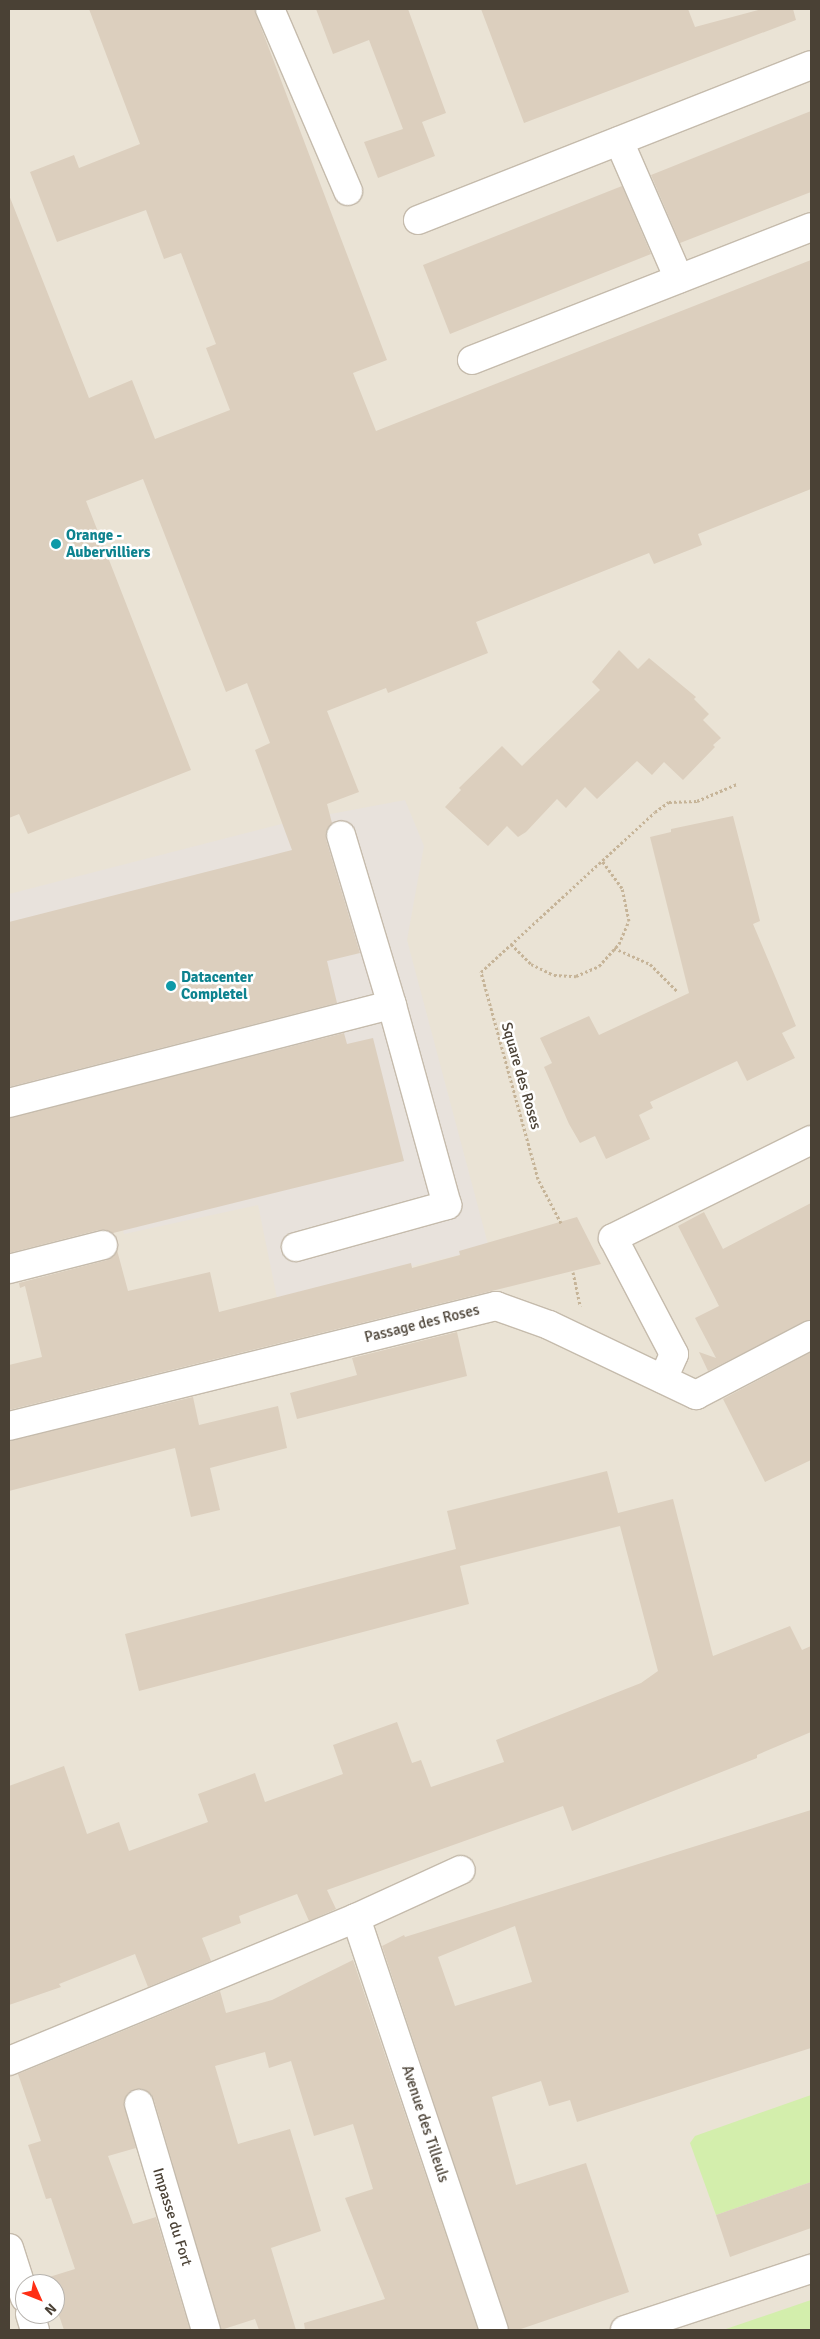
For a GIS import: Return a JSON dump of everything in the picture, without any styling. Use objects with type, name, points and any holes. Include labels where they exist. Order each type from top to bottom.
[{"type":"street","points":[[270,9],[348,191]]},
{"type":"street","points":[[418,220],[811,65]]},
{"type":"street","points":[[619,141],[679,279]]},
{"type":"street","points":[[472,360],[811,227]]},
{"type":"street","points":[[296,1248],[447,1205],[392,1005],[341,836]]},
{"type":"street","points":[[9,1103],[392,1005]]},
{"type":"street","points":[[663,1379],[674,1354],[613,1238],[811,1140]]},
{"type":"street","points":[[9,1268],[103,1245]]},
{"type":"street","name":"Passage des Roses","points":[[9,1426],[496,1306],[549,1324],[696,1395],[811,1336]]},
{"type":"street","points":[[9,2061],[356,1918],[461,1870]]},
{"type":"street","name":"Avenue des Tilleuls","points":[[356,1918],[494,2330]]},
{"type":"street","name":"Impasse du Fort","points":[[139,2104],[206,2330]]},
{"type":"street","points":[[9,2248],[17,2274]]},
{"type":"street","points":[[625,2330],[811,2268]]},
{"type":"path","name":"Square des Roses","points":[[561,1223],[538,1179],[481,972],[602,860],[669,802],[696,801],[737,784]]},
{"type":"path","points":[[511,944],[531,964],[554,976],[576,976],[598,966],[614,948],[629,922],[622,888],[602,860]]},
{"type":"path","points":[[614,948],[650,964],[678,992]]},
{"type":"shaded area","points":[[9,9],[811,9],[811,2330],[9,2330]]},
{"type":"shaded area","points":[[405,800],[424,846],[407,940],[489,1248],[277,1298],[258,1205],[124,1234],[112,1194],[9,1220],[9,894],[293,821]]},
{"type":"green space","points":[[811,2095],[811,2182],[716,2215],[690,2143],[695,2136]]},
{"type":"green space","points":[[811,2300],[811,2330],[723,2330]]},
{"type":"building","points":[[89,9],[254,9],[387,360],[353,373],[376,431],[811,260],[811,489],[698,534],[702,545],[654,564],[649,553],[476,622],[488,653],[388,693],[386,688],[327,711],[359,792],[327,804],[332,823],[326,831],[326,839],[360,953],[327,961],[337,1003],[9,1087],[9,922],[292,850],[255,750],[270,743],[247,683],[226,692],[143,479],[86,501],[191,770],[28,834],[19,814],[9,818],[9,195],[89,398],[132,380],[155,439],[230,410],[206,348],[216,344],[181,253],[164,259],[146,210],[57,242],[30,172],[74,155],[79,168],[140,144]]},
{"type":"building","points":[[316,9],[408,9],[446,113],[422,122],[435,156],[378,178],[364,142],[403,129],[369,40],[333,54]]},
{"type":"building","points":[[481,9],[688,9],[695,27],[762,9],[793,9],[796,20],[524,123]]},
{"type":"building","points":[[811,111],[811,192],[680,243],[651,175]]},
{"type":"building","points":[[622,186],[651,254],[450,334],[423,265]]},
{"type":"building","points":[[619,650],[638,669],[649,658],[696,697],[694,699],[709,714],[703,720],[721,738],[713,745],[715,747],[683,780],[664,762],[652,775],[637,761],[597,799],[585,787],[566,808],[557,799],[526,832],[518,837],[507,826],[488,846],[445,807],[461,790],[459,788],[502,746],[522,766],[600,690],[592,682]]},
{"type":"building","points":[[733,816],[760,921],[753,924],[796,1026],[782,1033],[795,1058],[747,1081],[737,1061],[650,1102],[653,1108],[639,1115],[650,1139],[606,1159],[595,1136],[580,1143],[569,1124],[544,1067],[552,1063],[540,1038],[589,1016],[599,1035],[689,993],[650,837],[671,832],[671,829]]},
{"type":"building","points":[[344,1033],[347,1044],[373,1038],[404,1161],[113,1233],[99,1230],[9,1253],[9,1118]]},
{"type":"building","points":[[811,1203],[811,1319],[708,1371],[699,1352],[716,1358],[695,1318],[719,1306],[678,1226],[704,1212],[723,1249]]},
{"type":"building","points":[[577,1217],[601,1264],[9,1410],[9,1365],[42,1357],[25,1286],[20,1288],[19,1283],[107,1260],[117,1250],[128,1291],[210,1272],[219,1312],[411,1263],[412,1268],[460,1255],[459,1251]]},
{"type":"building","points":[[457,1332],[467,1376],[297,1419],[290,1393],[357,1375],[352,1358]]},
{"type":"building","points":[[811,1352],[811,1460],[765,1482],[723,1399]]},
{"type":"building","points":[[193,1397],[199,1425],[278,1406],[287,1448],[210,1468],[220,1510],[191,1517],[175,1448],[9,1491],[9,1441]]},
{"type":"building","points":[[607,1471],[618,1513],[673,1499],[713,1656],[790,1626],[802,1650],[811,1646],[811,1732],[757,1755],[757,1758],[572,1831],[563,1806],[327,1890],[336,1909],[309,1921],[297,1894],[239,1916],[241,1923],[202,1938],[211,1961],[148,1987],[135,1954],[59,1984],[61,1987],[9,2005],[9,1786],[64,1766],[87,1834],[119,1822],[129,1851],[208,1822],[198,1794],[255,1773],[265,1802],[343,1774],[333,1745],[397,1722],[412,1763],[421,1760],[431,1787],[504,1762],[496,1740],[641,1683],[658,1671],[620,1526],[460,1566],[469,1604],[139,1691],[125,1634],[456,1549],[447,1511]]},
{"type":"building","points":[[811,1810],[811,2048],[577,2122],[570,2100],[549,2106],[541,2081],[492,2097],[516,2185],[586,2163],[629,2292],[518,2330],[509,2330],[382,1946],[404,1935],[405,1937]],"holes":[[[515,1926],[532,1982],[455,2006],[438,1957]]]},
{"type":"building","points":[[353,1960],[478,2330],[305,2330],[304,2323],[385,2299],[345,2198],[373,2189],[353,2124],[314,2136],[291,2061],[269,2068],[265,2052],[215,2066],[238,2144],[290,2129],[321,2231],[271,2248],[296,2330],[259,2330],[255,2319],[221,2330],[154,2100],[142,2089],[128,2093],[124,2101],[136,2148],[108,2156],[133,2224],[156,2217],[190,2330],[64,2330],[62,2324],[65,2324],[65,2274],[59,2274],[75,2269],[51,2198],[46,2199],[28,2145],[41,2141],[18,2074],[220,1991],[226,2013],[272,2000]]},
{"type":"building","points":[[811,2182],[811,2228],[730,2257],[716,2215]]},
{"type":"place","name":"Orange - Aubervilliers","points":[[56,544]]},
{"type":"place","name":"Datacenter Completel","points":[[171,986]]}]
